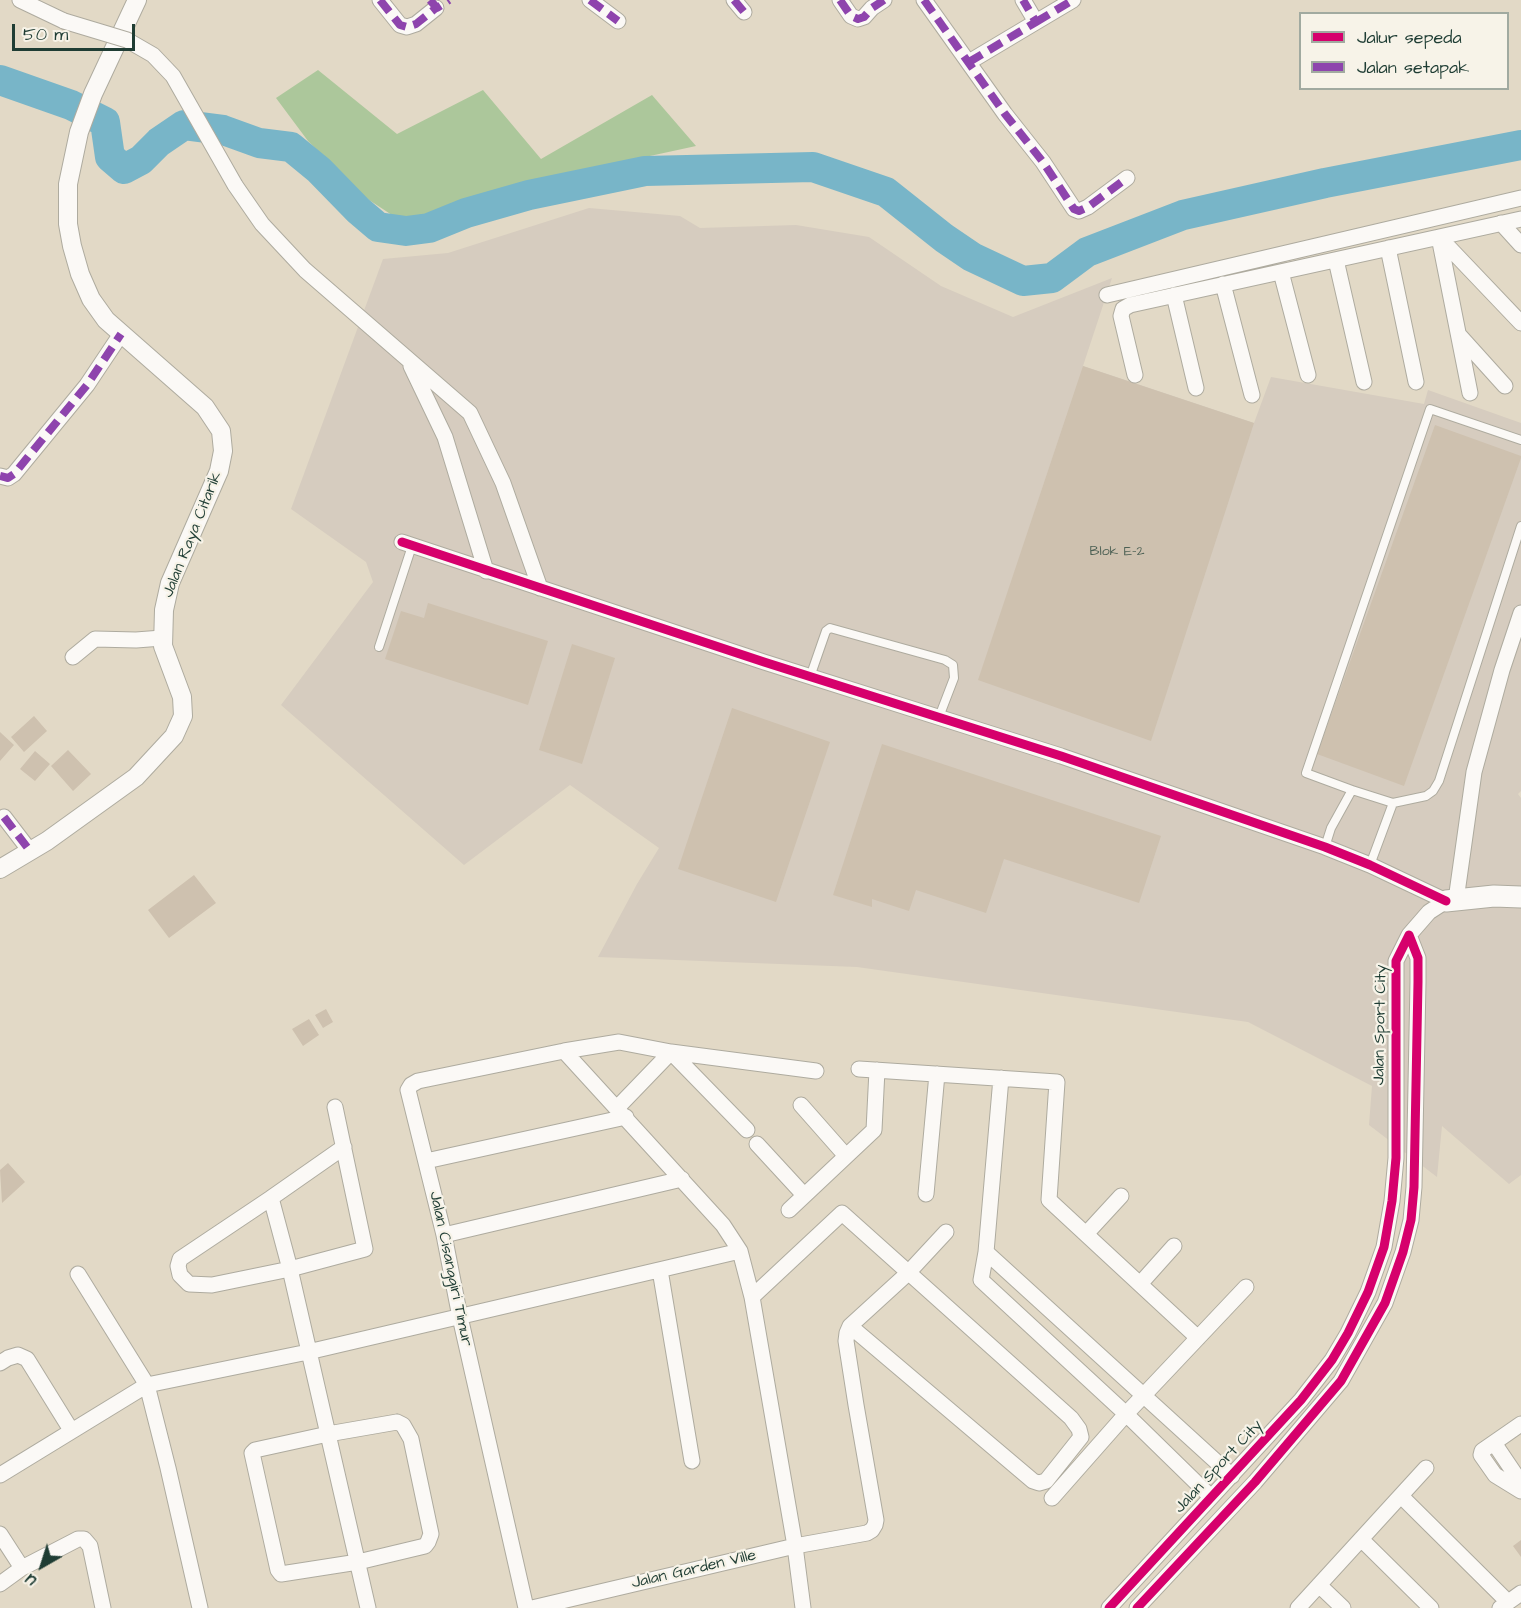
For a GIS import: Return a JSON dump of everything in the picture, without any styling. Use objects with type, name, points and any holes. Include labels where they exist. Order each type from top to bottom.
[{"type":"main road","points":[[1451,900],[1494,896],[1521,897]]},
{"type":"street","points":[[20,0],[64,21],[127,40],[153,55],[173,76],[235,185],[262,224],[305,270],[470,413],[503,483],[540,588]]},
{"type":"street","name":"Jalan Raya Citarik","points":[[0,869],[30,851],[136,777],[174,736],[181,723],[184,705],[163,646],[164,610],[170,583],[219,471],[223,440],[219,426],[205,408],[106,320],[92,299],[80,274],[68,224],[68,184],[79,132],[93,94],[137,0]]},
{"type":"street","points":[[380,0],[400,25],[406,27],[416,24],[433,4],[439,8],[449,0]]},
{"type":"street","points":[[590,0],[618,21]]},
{"type":"street","points":[[840,0],[851,16],[858,19],[864,17],[884,0]]},
{"type":"street","points":[[924,0],[1043,162],[1074,209],[1079,212],[1088,207],[1126,178]]},
{"type":"street","points":[[1023,0],[1036,22]]},
{"type":"street","points":[[969,62],[1073,0]]},
{"type":"street","points":[[1107,296],[1521,198]]},
{"type":"street","points":[[1135,375],[1121,316],[1123,309],[1130,305],[1521,219]]},
{"type":"street","points":[[1501,223],[1521,245]]},
{"type":"street","points":[[1439,237],[1521,323]]},
{"type":"street","points":[[1439,237],[1470,393]]},
{"type":"street","points":[[1388,248],[1416,382]]},
{"type":"street","points":[[1336,260],[1364,382]]},
{"type":"street","points":[[1281,272],[1308,375]]},
{"type":"street","points":[[1223,284],[1252,395]]},
{"type":"street","points":[[1173,295],[1196,388]]},
{"type":"street","points":[[0,476],[8,478],[14,474],[87,385],[121,334]]},
{"type":"street","points":[[1459,335],[1505,386]]},
{"type":"street","points":[[408,361],[445,437],[486,571]]},
{"type":"street","points":[[407,544],[810,677],[1061,756],[1325,848],[1451,900]]},
{"type":"street","points":[[1451,900],[1474,772],[1502,670],[1521,613]]},
{"type":"street","points":[[73,657],[95,639],[162,638]]},
{"type":"street","points":[[4,817],[30,851]]},
{"type":"street","points":[[1137,1608],[1256,1482],[1324,1403],[1350,1369],[1385,1304],[1403,1252],[1411,1220],[1417,1119],[1418,958],[1409,935],[1429,912],[1451,900]]},
{"type":"street","name":"Jalan Sport City","points":[[1109,1608],[1301,1401],[1332,1360],[1368,1292],[1383,1247],[1392,1201],[1396,1158],[1396,960],[1409,935]]},
{"type":"street","points":[[564,1051],[619,1042],[671,1052],[816,1071]]},
{"type":"street","points":[[564,1051],[723,1225],[740,1251],[752,1297],[795,1546],[803,1608]]},
{"type":"street","name":"Jalan Cisanggiri Timur","points":[[526,1608],[460,1317],[444,1235],[408,1090],[418,1081],[564,1051]]},
{"type":"street","points":[[426,1161],[621,1112],[671,1052]]},
{"type":"street","points":[[671,1052],[747,1130]]},
{"type":"street","points":[[859,1069],[1057,1082],[1049,1200],[1198,1338]]},
{"type":"street","points":[[789,1210],[874,1130],[878,1070]]},
{"type":"street","points":[[926,1194],[937,1074]]},
{"type":"street","points":[[1001,1078],[986,1252],[981,1280],[1126,1414],[1211,1497]]},
{"type":"street","points":[[801,1106],[846,1156]]},
{"type":"street","points":[[335,1107],[344,1148],[365,1250],[212,1285],[189,1284],[180,1275],[178,1266],[180,1259],[344,1148]]},
{"type":"street","points":[[757,1144],[804,1195]]},
{"type":"street","points":[[444,1235],[682,1179]]},
{"type":"street","points":[[1086,1234],[1121,1196]]},
{"type":"street","points":[[271,1198],[290,1269],[368,1608]]},
{"type":"street","points":[[752,1297],[842,1214],[907,1274],[1071,1418],[1079,1429],[1081,1437],[1046,1481],[1033,1482],[850,1326],[907,1274],[945,1232]]},
{"type":"street","points":[[1140,1284],[1174,1246]]},
{"type":"street","points":[[0,1475],[147,1385],[309,1352],[740,1251]]},
{"type":"street","points":[[986,1252],[1232,1476]]},
{"type":"street","points":[[660,1270],[692,1461]]},
{"type":"street","points":[[78,1274],[147,1385],[200,1608]]},
{"type":"street","points":[[1052,1498],[1126,1414],[1246,1287]]},
{"type":"street","name":"Jalan Garden Ville","points":[[532,1608],[795,1546],[867,1533],[872,1530],[876,1520],[846,1341],[850,1326]]},
{"type":"street","points":[[0,1363],[18,1355],[27,1359],[71,1430]]},
{"type":"street","points":[[1332,1360],[1350,1369]]},
{"type":"street","points":[[397,1422],[408,1431],[431,1534],[425,1546],[358,1562],[281,1574],[275,1559],[252,1453],[255,1450],[328,1434],[397,1422]]},
{"type":"street","points":[[1521,1424],[1482,1451],[1481,1455],[1485,1464],[1495,1475],[1521,1491]]},
{"type":"street","points":[[1494,1443],[1521,1483]]},
{"type":"street","points":[[1298,1608],[1426,1468]]},
{"type":"street","points":[[1401,1496],[1510,1601]]},
{"type":"street","points":[[0,1534],[22,1568]]},
{"type":"street","points":[[0,1584],[22,1568],[78,1539],[84,1539],[90,1546],[103,1608]]},
{"type":"street","points":[[1361,1539],[1431,1608]]},
{"type":"street","points":[[1319,1585],[1343,1608]]},
{"type":"lane","points":[[1521,440],[1430,410],[1306,772],[1393,803],[1426,796],[1433,791],[1439,781],[1521,526]]},
{"type":"lane","points":[[379,646],[407,544]]},
{"type":"lane","points":[[810,677],[825,631],[830,628],[945,660],[952,665],[954,678],[939,717]]},
{"type":"lane","points":[[1325,848],[1331,828],[1352,790]]},
{"type":"lane","points":[[1370,865],[1393,803]]},
{"type":"shaded area","points":[[589,208],[680,216],[700,228],[796,225],[869,237],[941,286],[1013,317],[1112,278],[1083,366],[1254,423],[1271,377],[1424,404],[1428,390],[1521,423],[1521,791],[1518,794],[1521,798],[1521,1175],[1509,1184],[1442,1126],[1437,1177],[1369,1125],[1372,1086],[1248,1022],[857,967],[598,957],[659,848],[570,785],[464,865],[281,705],[373,582],[366,562],[291,509],[383,259],[448,253]]},
{"type":"green space","points":[[318,70],[397,134],[483,90],[541,159],[652,95],[696,146],[553,177],[453,210],[398,219],[363,196],[308,141],[276,98]]},
{"type":"building","points":[[1083,366],[1254,423],[1151,741],[978,680]]},
{"type":"building","points":[[1435,425],[1521,456],[1521,458],[1404,786],[1317,754]]},
{"type":"building","points":[[428,603],[548,641],[528,705],[385,659],[401,611],[424,618]]},
{"type":"building","points":[[572,644],[615,658],[582,764],[539,750]]},
{"type":"building","points":[[732,708],[830,742],[776,902],[678,869]]},
{"type":"building","points":[[34,716],[47,731],[24,752],[11,737]]},
{"type":"building","points":[[0,732],[14,745],[0,761]]},
{"type":"building","points":[[882,744],[1161,836],[1139,903],[1004,859],[986,913],[916,890],[909,911],[872,899],[872,907],[833,895]]},
{"type":"building","points":[[68,750],[91,774],[73,791],[51,766]]},
{"type":"building","points":[[35,751],[50,764],[35,781],[20,769]]},
{"type":"building","points":[[194,875],[216,903],[169,938],[148,910]]},
{"type":"building","points":[[326,1009],[333,1022],[323,1028],[315,1015]]},
{"type":"building","points":[[309,1019],[319,1035],[303,1046],[292,1029]]},
{"type":"building","points":[[8,1163],[25,1182],[2,1203],[0,1170]]},
{"type":"building","points":[[1521,1540],[1521,1557],[1513,1546]]},
{"type":"waterway","points":[[0,80],[71,105],[105,122],[110,157],[124,169],[141,160],[159,142],[184,125],[223,130],[259,143],[291,147],[319,170],[378,227],[406,231],[429,228],[466,213],[529,195],[645,171],[813,167],[886,192],[972,257],[1023,281],[1052,278],[1087,252],[1183,215],[1325,183],[1521,145]]},
{"type":"marked path","points":[[380,0],[400,25],[407,27],[416,24],[436,8]]},
{"type":"marked path","points":[[430,0],[437,8],[449,0]]},
{"type":"marked path","points":[[590,0],[618,21]]},
{"type":"marked path","points":[[734,0],[744,12]]},
{"type":"marked path","points":[[840,0],[851,16],[858,19],[864,17],[884,0]]},
{"type":"marked path","points":[[924,0],[1005,114],[1043,162],[1074,209],[1079,211],[1088,207],[1127,178]]},
{"type":"marked path","points":[[969,62],[1036,22],[1023,0]]},
{"type":"marked path","points":[[1036,22],[1073,0]]},
{"type":"marked path","points":[[0,476],[8,478],[14,474],[87,385],[121,334]]},
{"type":"marked path","points":[[4,817],[30,851]]},
{"type":"cycle path","points":[[402,542],[764,662],[1061,756],[1325,847],[1370,865],[1446,901]]},
{"type":"cycle path","points":[[1109,1608],[1301,1400],[1332,1360],[1368,1292],[1384,1247],[1392,1201],[1396,1158],[1396,961],[1409,935],[1418,958],[1414,1187],[1411,1220],[1403,1252],[1385,1303],[1341,1381],[1255,1482],[1137,1608]]}]
